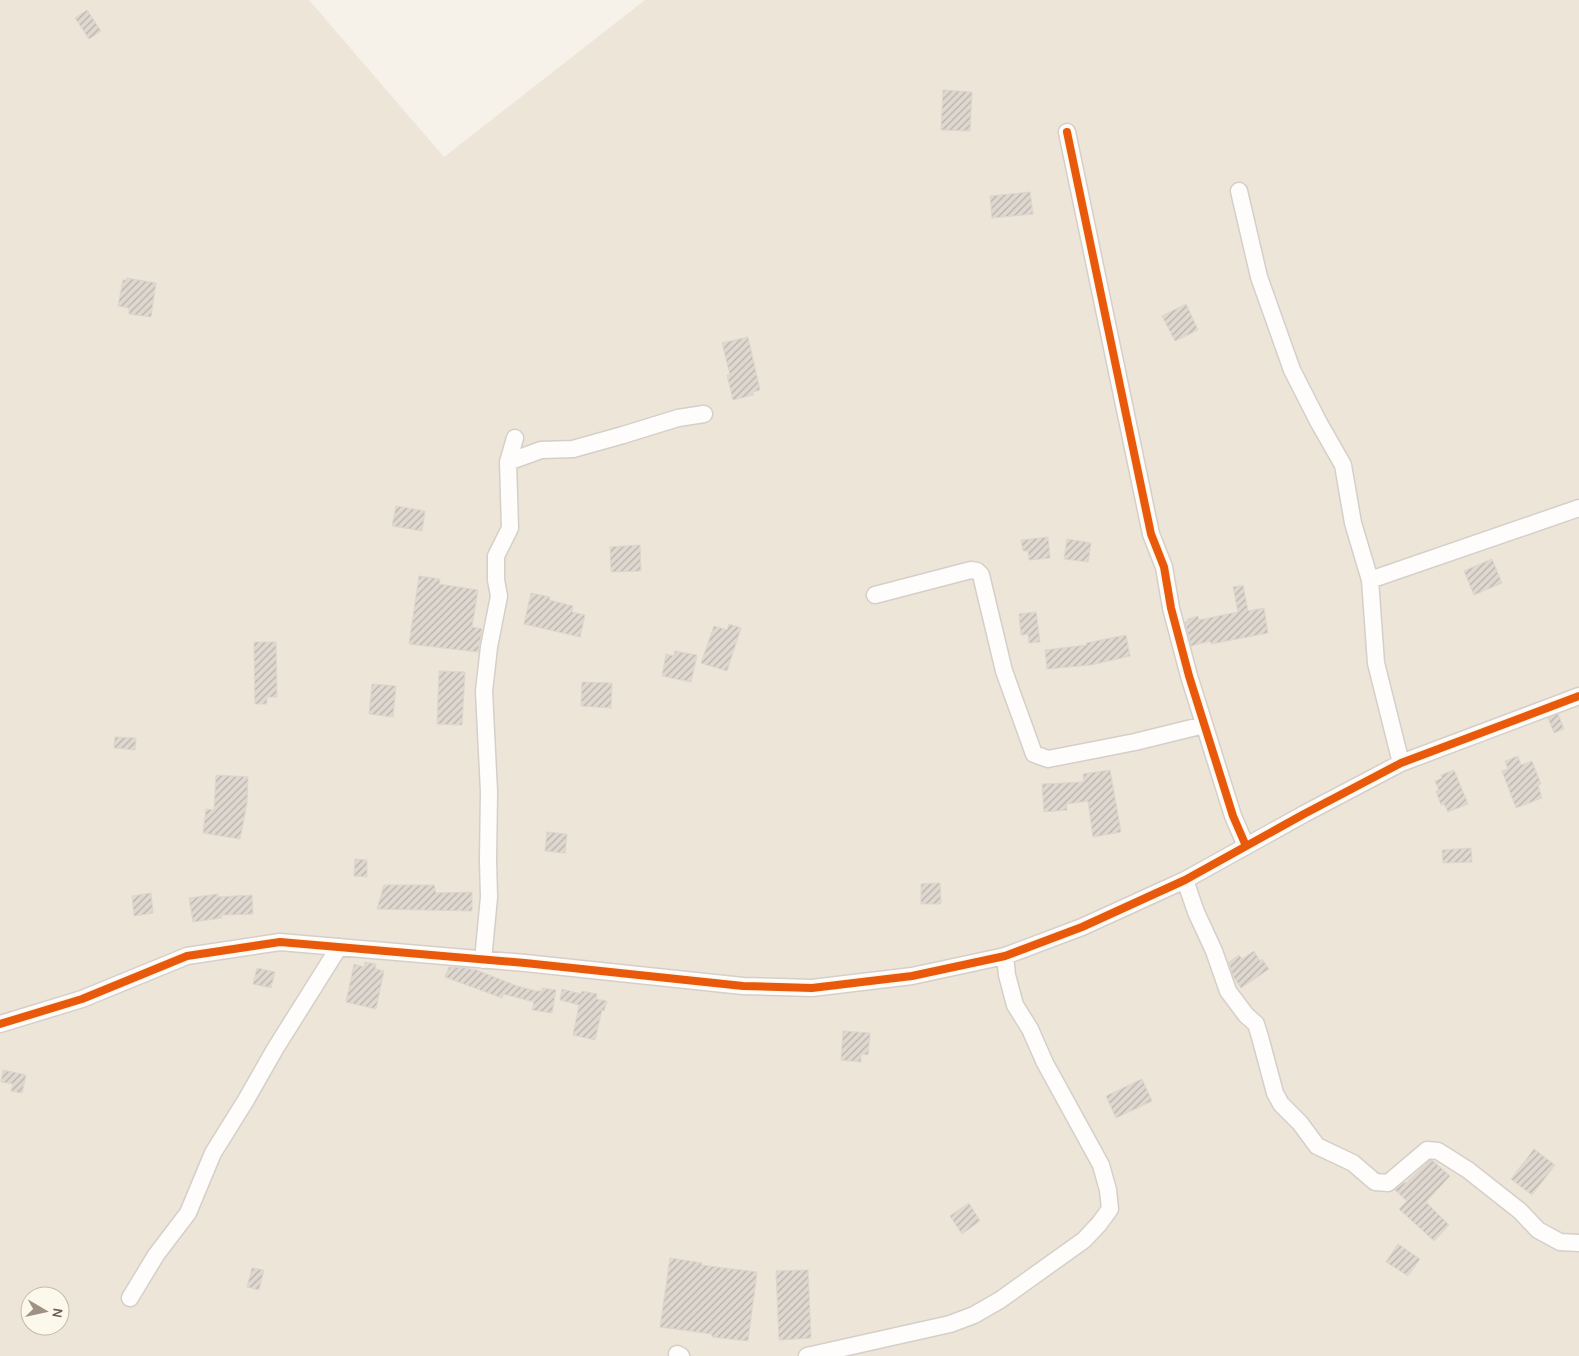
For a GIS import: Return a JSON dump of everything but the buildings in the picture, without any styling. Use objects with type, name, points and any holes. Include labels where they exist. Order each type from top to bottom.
[{"type":"street","points":[[1067,132],[1152,534],[1164,567],[1178,640],[1233,816],[1246,846]]},
{"type":"street","points":[[1239,191],[1259,277],[1292,370],[1343,465],[1353,523],[1370,580],[1376,664],[1401,763]]},
{"type":"street","points":[[508,462],[541,450],[573,449],[678,418],[704,414]]},
{"type":"street","points":[[483,960],[489,897],[489,792],[484,691],[489,647],[499,596],[496,580],[496,556],[510,528],[508,462],[515,438]]},
{"type":"street","points":[[1370,580],[1579,508]]},
{"type":"street","points":[[875,595],[971,570],[977,571],[981,575],[1004,670],[1034,754],[1041,758],[1048,760],[1204,725]]},
{"type":"street","points":[[0,1024],[82,999],[187,956],[280,942],[743,986],[812,988],[912,976],[1005,956],[1082,927],[1186,880],[1401,763],[1579,696]]},
{"type":"street","points":[[1186,880],[1196,912],[1214,951],[1228,991],[1246,1015],[1256,1024],[1275,1093],[1317,1146],[1353,1163],[1375,1182],[1388,1183],[1427,1150],[1438,1151],[1468,1170],[1520,1211],[1538,1230],[1560,1242],[1579,1243]]},
{"type":"street","points":[[130,1298],[156,1255],[188,1213],[213,1153],[339,947]]},
{"type":"street","points":[[807,1356],[950,1324],[974,1314],[1000,1300],[1084,1240],[1110,1209],[1108,1190],[1101,1165],[1046,1063],[1030,1029],[1015,1005],[1007,974],[1005,956]]},
{"type":"shaded area","points":[[0,0],[309,0],[444,157],[645,0],[1579,0],[1579,1356],[0,1356]]},
{"type":"cycle path","points":[[1067,132],[1151,534],[1164,567],[1171,608],[1189,676],[1233,816],[1246,846]]},
{"type":"cycle path","points":[[0,1024],[82,999],[187,956],[280,942],[525,963],[743,986],[812,988],[912,976],[1005,956],[1082,927],[1185,880],[1401,763],[1579,696]]}]
